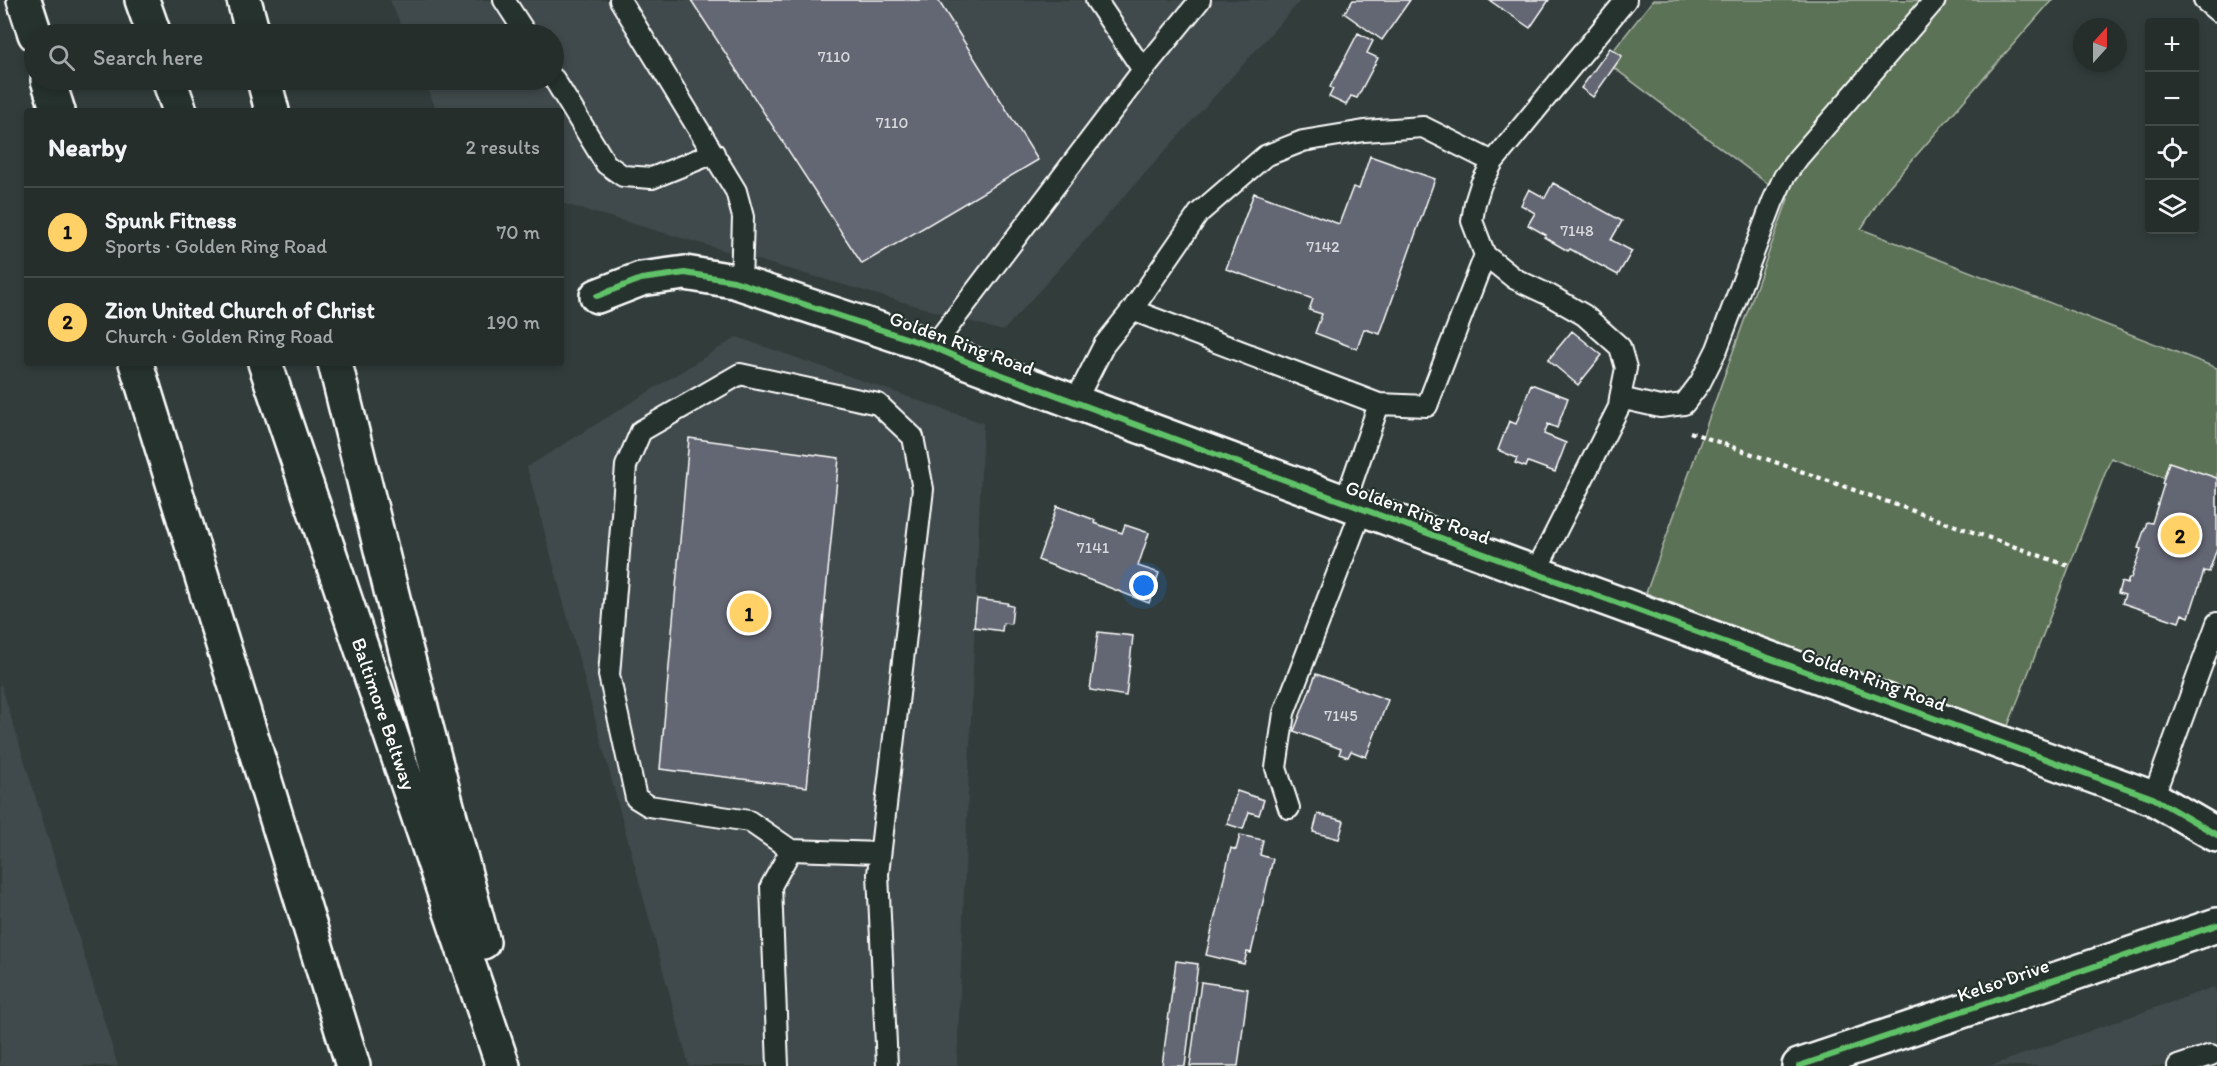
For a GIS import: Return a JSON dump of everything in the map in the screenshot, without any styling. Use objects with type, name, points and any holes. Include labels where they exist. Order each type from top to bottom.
[{"type":"main road","points":[[24,0],[31,24]]},
{"type":"main road","points":[[142,0],[150,24]]},
{"type":"main road","points":[[244,0],[250,24]]},
{"type":"main road","points":[[51,90],[57,108]]},
{"type":"main road","points":[[173,90],[179,108]]},
{"type":"main road","points":[[267,90],[271,108]]},
{"type":"main road","name":"Golden Ring Road","points":[[597,296],[640,279],[685,273],[741,284],[933,347],[970,363],[1535,573],[2153,798],[2217,835]]},
{"type":"main road","points":[[137,366],[353,1066]]},
{"type":"main road","name":"Baltimore Beltway","points":[[266,366],[503,1066]]},
{"type":"main road","points":[[336,366],[406,651],[515,1066]]},
{"type":"main road","name":"Kelso Drive","points":[[1799,1066],[2217,925]]},
{"type":"lane","points":[[504,0],[520,24]]},
{"type":"lane","points":[[620,0],[736,191],[742,217],[741,284]]},
{"type":"lane","points":[[1096,0],[1143,69]]},
{"type":"lane","points":[[933,347],[1143,69],[1200,0]]},
{"type":"lane","points":[[1535,573],[1619,407],[1626,368],[1620,347],[1584,315],[1515,279],[1485,255],[1472,221],[1481,184],[1493,162],[1626,0]]},
{"type":"lane","points":[[1620,398],[1660,407],[1684,404],[1700,383],[1717,349],[1784,177],[1935,0]]},
{"type":"lane","points":[[2204,0],[2217,11]]},
{"type":"lane","points":[[561,90],[606,164],[623,176],[652,178],[714,153]]},
{"type":"lane","points":[[1075,402],[1104,345],[1132,310],[1199,213],[1265,156],[1303,141],[1364,131],[1423,127],[1493,162]]},
{"type":"lane","points":[[1132,310],[1379,404],[1427,406],[1485,255]]},
{"type":"lane","points":[[880,853],[791,850],[749,821],[649,806],[636,798],[609,675],[626,466],[641,431],[741,374],[878,404],[913,437],[923,489],[878,874],[886,1066]]},
{"type":"lane","points":[[1290,808],[1276,768],[1284,713],[1353,505],[1379,404]]},
{"type":"lane","points":[[2153,798],[2217,623]]},
{"type":"lane","points":[[778,1066],[771,886],[791,850]]},
{"type":"lane","points":[[2178,1066],[2211,1055]]},
{"type":"path","points":[[1686,431],[2069,566]]},
{"type":"shaded area","points":[[390,0],[1301,0],[1003,331],[564,204],[564,108],[436,108],[428,90],[564,90],[564,24],[401,24]]},
{"type":"shaded area","points":[[737,337],[983,423],[957,1066],[689,1066],[527,467]]},
{"type":"shaded area","points":[[0,681],[118,1066],[0,1066]]},
{"type":"shaded area","points":[[2214,987],[2217,994],[2217,1066],[1990,1066]]},
{"type":"green space","points":[[1653,0],[2052,0],[1886,190],[1861,229],[2217,368],[2217,492],[2215,497],[2111,458],[2006,731],[1646,593],[1788,199],[1605,61]]},
{"type":"building","points":[[691,0],[938,0],[1038,160],[862,264]]},
{"type":"building","points":[[1353,0],[1410,0],[1382,40],[1344,13]]},
{"type":"building","points":[[1489,0],[1549,0],[1530,28]]},
{"type":"building","points":[[1358,33],[1373,41],[1367,53],[1378,58],[1357,98],[1351,96],[1346,105],[1329,97],[1333,89],[1330,87]]},
{"type":"building","points":[[1610,48],[1622,56],[1593,97],[1581,88]]},
{"type":"building","points":[[1370,156],[1435,179],[1380,334],[1364,329],[1357,349],[1315,333],[1322,314],[1309,310],[1313,299],[1226,269],[1254,193],[1339,224],[1353,187],[1359,189]]},
{"type":"building","points":[[1553,183],[1622,221],[1611,240],[1632,251],[1618,275],[1570,249],[1568,251],[1528,225],[1535,213],[1521,205],[1529,189],[1545,198]]},
{"type":"building","points":[[1572,331],[1602,355],[1578,385],[1548,360]]},
{"type":"building","points":[[1531,384],[1568,398],[1557,428],[1548,424],[1544,434],[1566,443],[1555,472],[1528,462],[1526,467],[1515,463],[1517,458],[1498,450],[1509,421],[1516,424]]},
{"type":"building","points":[[689,438],[839,458],[807,787],[660,769]]},
{"type":"building","points":[[2169,462],[2217,478],[2217,548],[2209,572],[2204,571],[2189,617],[2182,614],[2179,622],[2122,603],[2125,595],[2118,593],[2121,582],[2127,584],[2131,578],[2147,522],[2152,523]]},
{"type":"building","points":[[1057,506],[1122,533],[1125,525],[1149,533],[1138,566],[1159,573],[1149,603],[1038,560]]},
{"type":"building","points":[[977,599],[1008,603],[1007,605],[1013,606],[1011,624],[1003,623],[1002,631],[974,627]]},
{"type":"building","points":[[1098,632],[1133,636],[1126,696],[1090,690]]},
{"type":"building","points":[[1316,674],[1388,700],[1366,757],[1351,751],[1348,757],[1339,754],[1341,749],[1294,731]]},
{"type":"building","points":[[1237,791],[1264,800],[1259,815],[1249,812],[1243,829],[1227,824]]},
{"type":"building","points":[[1318,814],[1344,821],[1339,839],[1313,832]]},
{"type":"building","points":[[1240,835],[1263,840],[1260,855],[1273,859],[1251,953],[1247,952],[1244,964],[1206,955],[1231,848],[1236,850]]},
{"type":"building","points":[[1176,961],[1198,964],[1185,1066],[1162,1066]]},
{"type":"building","points":[[1201,982],[1248,989],[1238,1066],[1190,1066]]},
{"type":"cycle path","points":[[597,296],[641,279],[685,273],[734,281],[933,347],[970,363],[1535,573],[2153,798],[2217,835]]},
{"type":"cycle path","points":[[1799,1066],[2217,925]]},
{"type":"place","name":"Zion United Church of Christ","points":[[2180,535]]},
{"type":"place","name":"Spunk Fitness","points":[[749,613]]}]
